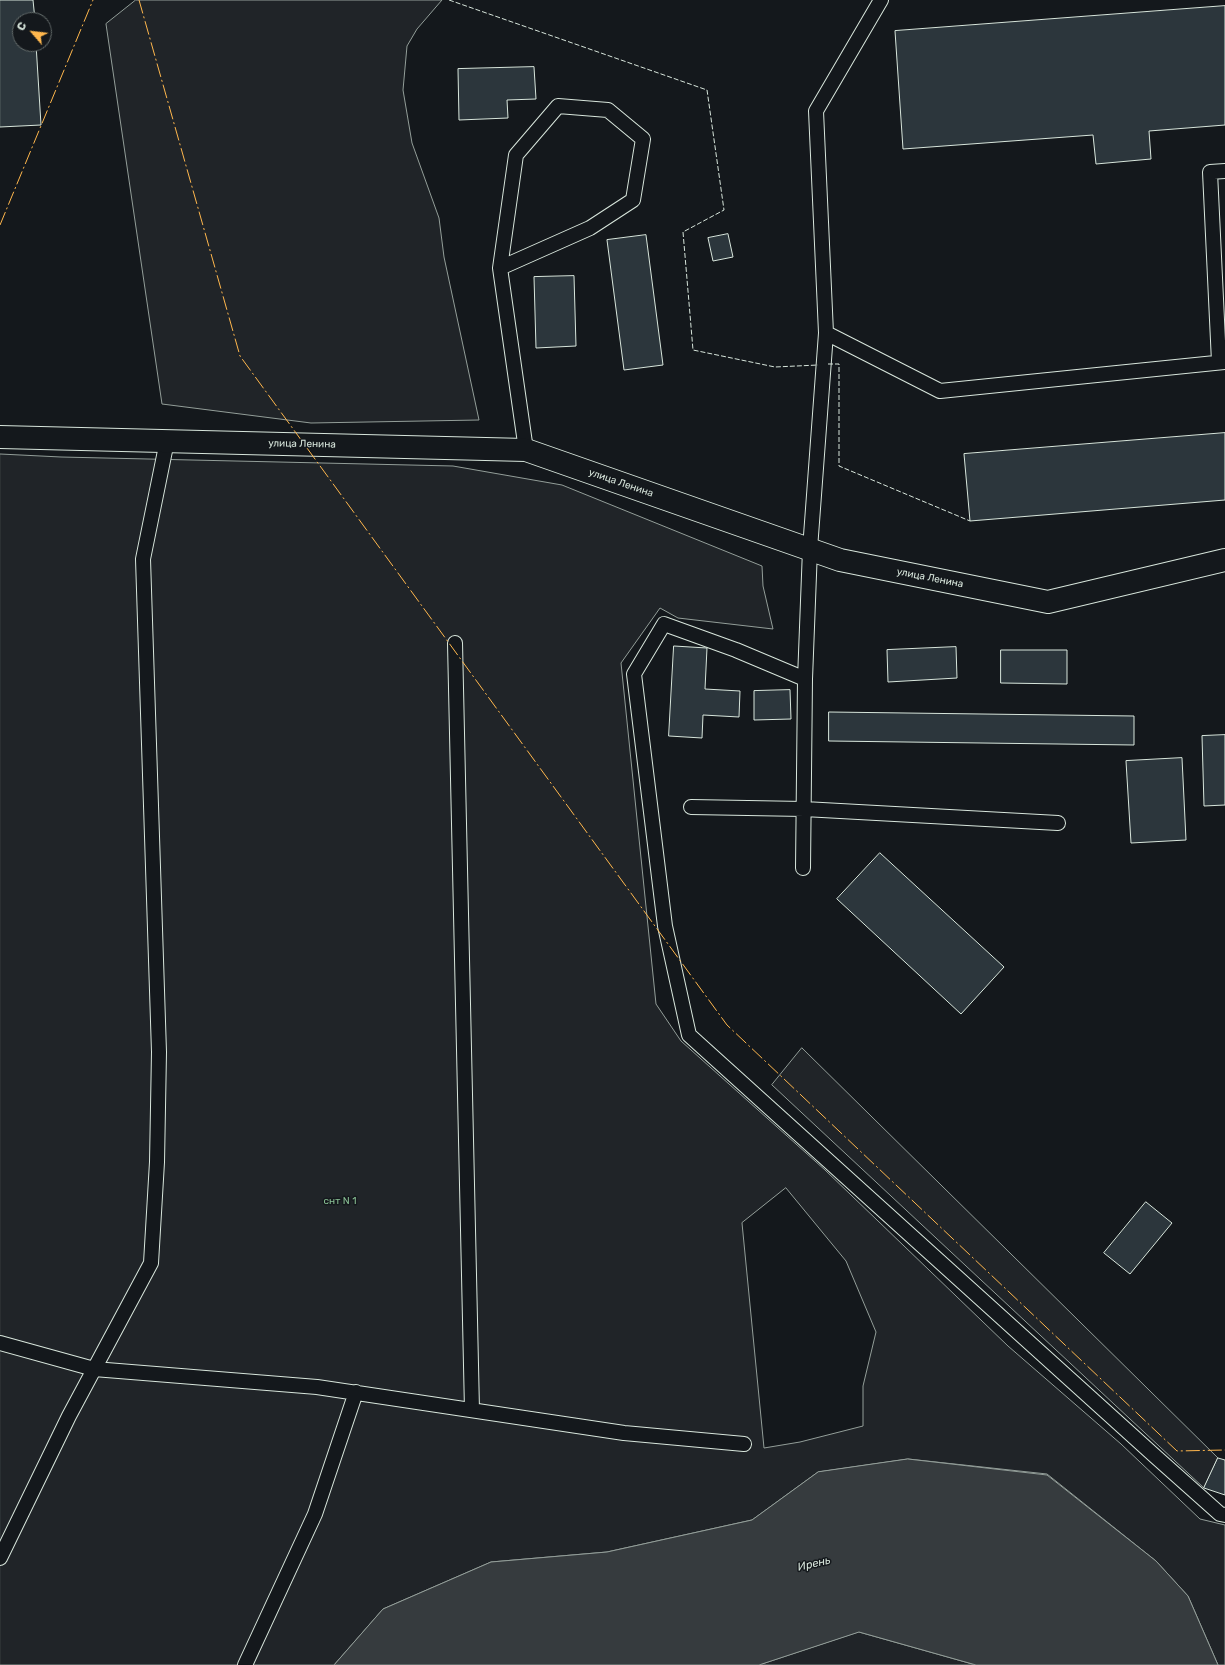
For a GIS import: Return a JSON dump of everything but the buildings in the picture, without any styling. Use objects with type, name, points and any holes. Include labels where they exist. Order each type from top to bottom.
[{"type":"street","name":"улица Ленина","points":[[0,437],[526,450],[840,560],[1048,602],[1225,560]]},
{"type":"lane","points":[[803,868],[805,679],[810,549],[826,333],[816,111],[881,0]]},
{"type":"lane","points":[[500,268],[590,228],[633,200],[643,139],[608,110],[558,106],[516,155],[500,268],[526,450]]},
{"type":"lane","points":[[826,333],[940,390],[1222,362],[1210,172],[1225,171]]},
{"type":"lane","points":[[0,1558],[69,1416],[151,1263],[157,1162],[159,1052],[143,559],[167,441]]},
{"type":"lane","points":[[805,679],[736,650],[664,624],[634,674],[665,926],[689,1035],[1196,1493],[1220,1514],[1225,1515]]},
{"type":"lane","points":[[455,643],[472,1410]]},
{"type":"lane","points":[[691,807],[804,809],[1058,823]]},
{"type":"lane","points":[[0,1343],[94,1369],[317,1387],[624,1433],[744,1444]]},
{"type":"lane","points":[[245,1665],[314,1514],[356,1392]]},
{"type":"green space","points":[[136,0],[442,0],[417,29],[407,46],[403,90],[412,143],[439,218],[444,257],[479,420],[311,423],[162,404],[106,24]]},
{"type":"green space","name":"снт N 1","points":[[0,454],[61,457],[453,466],[562,485],[762,566],[763,586],[773,629],[678,618],[660,608],[621,663],[656,1004],[681,1041],[825,1170],[1008,1346],[1121,1444],[1200,1519],[1225,1525],[1225,1665],[1218,1665],[1188,1596],[1156,1561],[1047,1474],[908,1459],[818,1472],[752,1520],[607,1552],[491,1562],[383,1609],[334,1665],[0,1665]],"holes":[[[786,1188],[846,1261],[876,1332],[863,1386],[863,1426],[800,1442],[764,1448],[742,1223]]]},
{"type":"green space","points":[[802,1048],[1218,1458],[1204,1488],[772,1085]]},
{"type":"green space","points":[[859,1632],[976,1665],[759,1665]]},
{"type":"water","name":"Ирень","points":[[908,1459],[1047,1475],[1156,1561],[1188,1596],[1218,1665],[976,1665],[859,1632],[759,1665],[334,1665],[383,1609],[491,1562],[607,1552],[752,1520],[818,1472]]},
{"type":"fence","points":[[449,0],[707,90],[724,210],[683,232],[693,350],[775,367],[818,365]]},
{"type":"fence","points":[[828,364],[839,364],[839,466],[970,521]]},
{"type":"power","points":[[0,225],[93,0]]},
{"type":"power","points":[[139,0],[240,356],[727,1025],[1177,1451],[1225,1450]]}]
